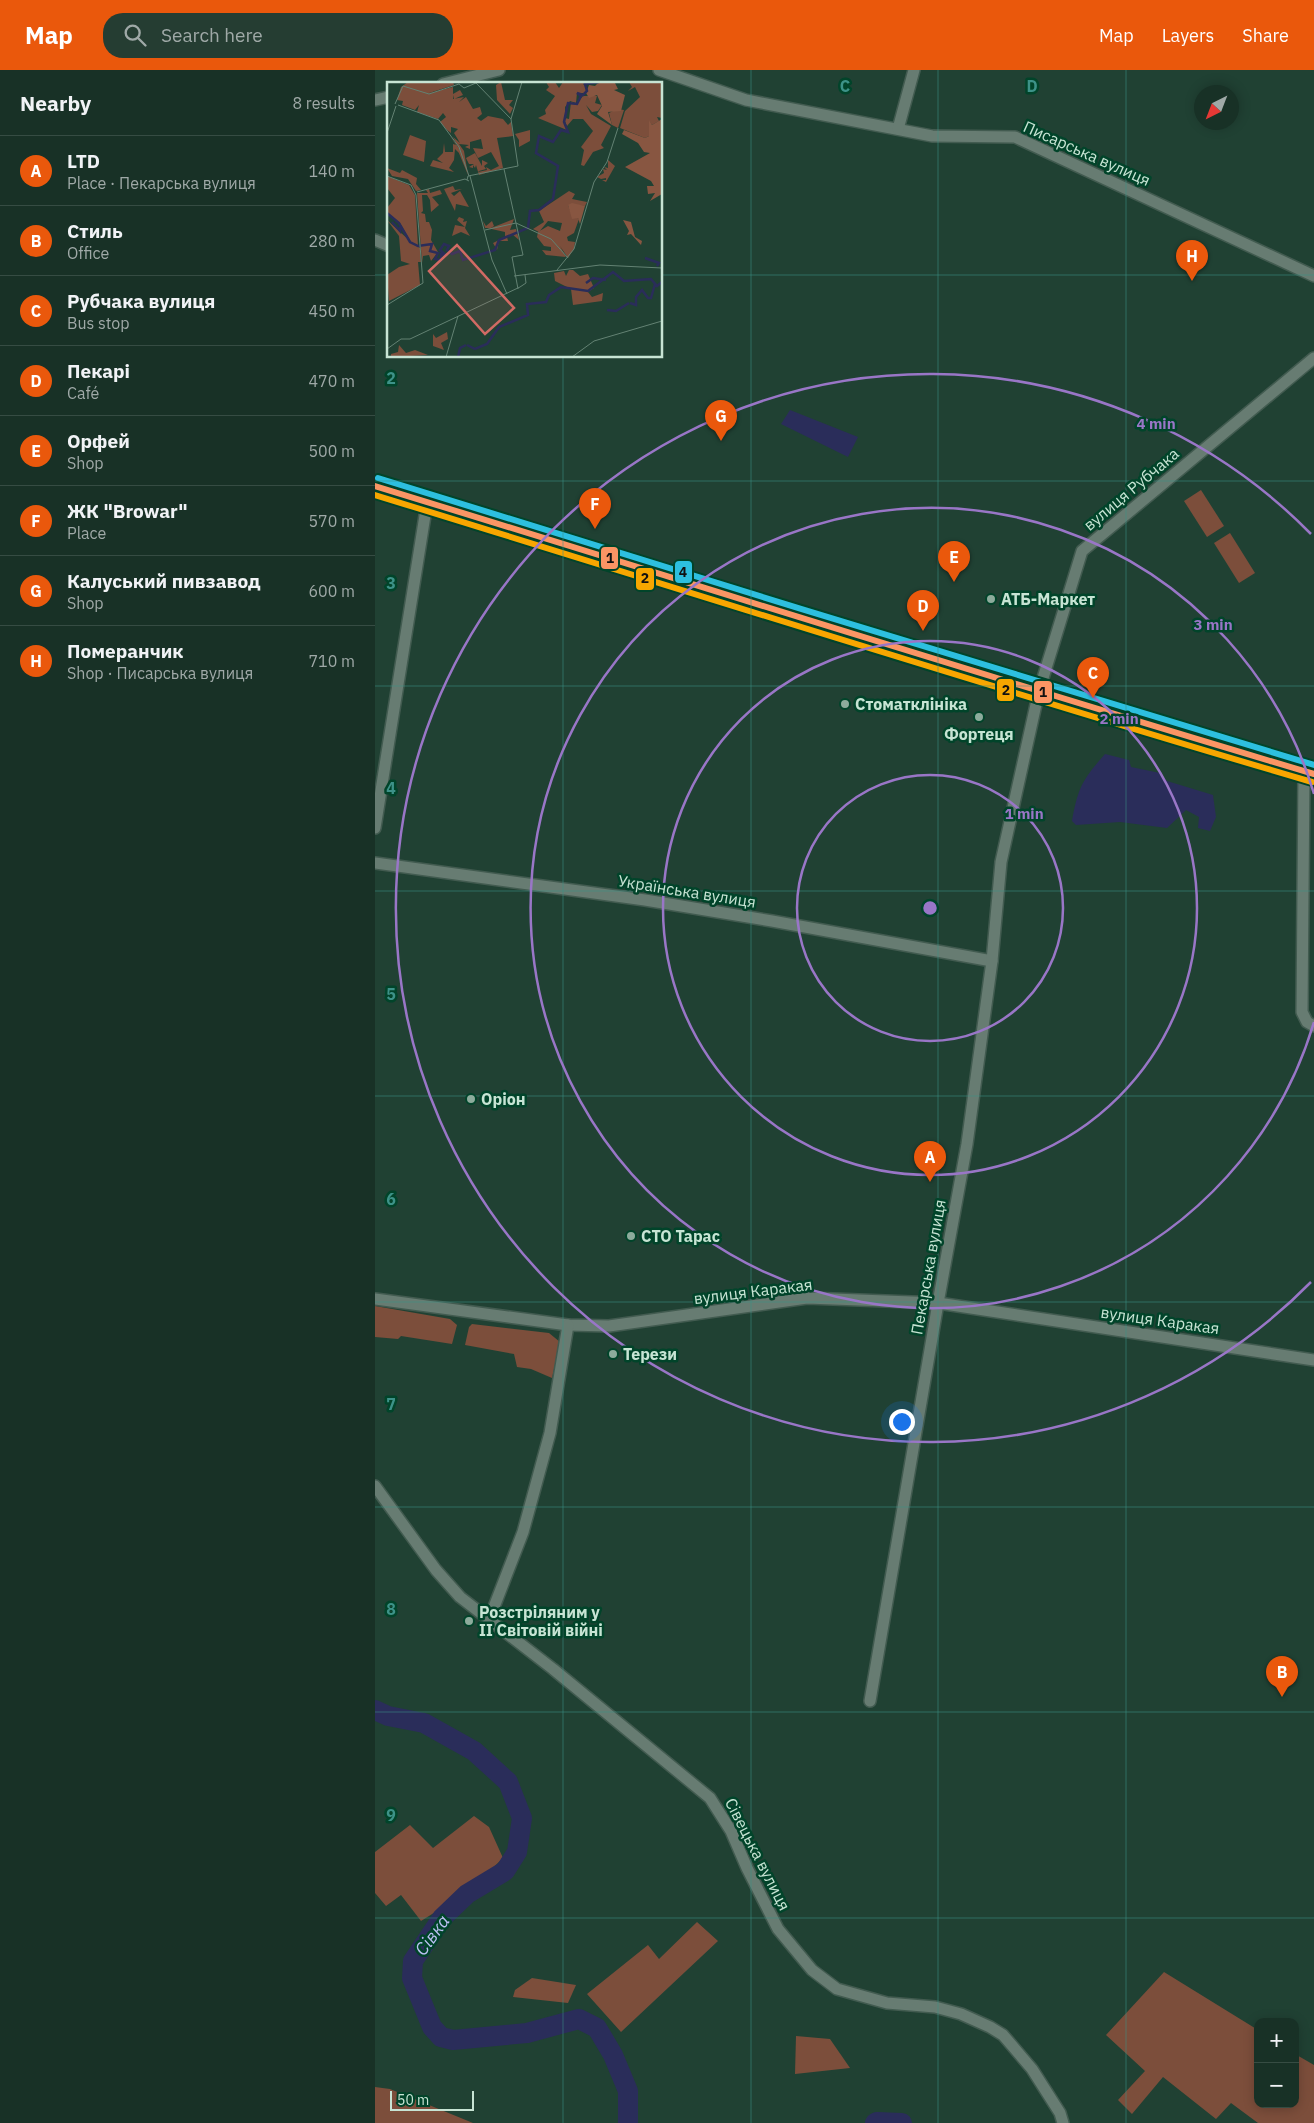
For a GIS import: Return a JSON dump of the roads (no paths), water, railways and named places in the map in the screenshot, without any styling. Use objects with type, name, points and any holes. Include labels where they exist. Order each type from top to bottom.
[{"type":"main road","points":[[375,486],[1309,773]]},
{"type":"street","points":[[451,82],[499,70]]},
{"type":"street","name":"Писарська вулиця","points":[[659,70],[746,100],[932,136],[1015,137],[1314,276]]},
{"type":"street","points":[[898,129],[914,70]]},
{"type":"street","points":[[375,240],[387,245]]},
{"type":"street","name":"вулиця Рубчака","points":[[1039,691],[1082,552],[1314,358]]},
{"type":"street","points":[[375,828],[427,503]]},
{"type":"street","name":"Пекарська вулиця","points":[[870,1701],[967,1144],[992,961],[1001,862],[1039,691]]},
{"type":"street","points":[[1309,773],[1302,1012],[1307,1022],[1314,1026]]},
{"type":"street","name":"Українська вулиця","points":[[375,863],[645,900],[992,961]]},
{"type":"street","name":"вулиця Каракая","points":[[375,1300],[568,1325],[609,1326],[807,1298],[938,1303],[1314,1360]]},
{"type":"street","points":[[489,1620],[523,1532],[550,1433],[568,1325]]},
{"type":"street","name":"Сівецька вулиця","points":[[375,1486],[436,1570],[460,1597],[553,1669],[710,1798],[731,1831],[747,1868],[778,1929],[812,1970],[837,1989],[887,2004],[935,2007],[961,2014],[990,2027],[1003,2035],[1032,2070],[1060,2113],[1063,2123]]},
{"type":"water","points":[[790,410],[858,437],[848,457],[781,424]]},
{"type":"water","points":[[1105,754],[1129,760],[1131,767],[1160,773],[1167,781],[1213,795],[1216,817],[1210,831],[1198,828],[1199,817],[1186,810],[1167,828],[1120,822],[1076,825],[1072,821],[1079,792],[1086,778]]},
{"type":"waterway","name":"Сівка","points":[[375,1710],[388,1716],[424,1723],[474,1751],[508,1782],[522,1818],[517,1852],[505,1871],[467,1894],[442,1918],[413,1961],[412,1978],[432,2027],[441,2037],[453,2040],[527,2033],[579,2019],[597,2028],[613,2055],[628,2091],[628,2123]]},
{"type":"waterway","name":"Сівка","points":[[875,2123],[902,2123]]},
{"type":"place","name":"Померанчик","points":[[1192,281]]},
{"type":"place","name":"Калуський пивзавод","points":[[721,441]]},
{"type":"place","name":"ЖК \"Browar\"","points":[[595,529]]},
{"type":"place","name":"Орфей","points":[[954,582]]},
{"type":"place","name":"АТБ-Маркет","points":[[991,599]]},
{"type":"place","name":"Пекарі","points":[[923,631]]},
{"type":"place","name":"Рубчака вулиця","points":[[1093,698]]},
{"type":"place","name":"Стоматклініка","points":[[845,704]]},
{"type":"place","name":"Фортеця","points":[[979,717]]},
{"type":"place","name":"Оріон","points":[[471,1099]]},
{"type":"place","name":"LTD","points":[[930,1182]]},
{"type":"place","name":"СТО Тарас","points":[[631,1236]]},
{"type":"place","name":"Терези","points":[[613,1354]]},
{"type":"place","name":"Розстріляним у II Світовій війні","points":[[469,1621]]},
{"type":"place","name":"Стиль","points":[[1282,1697]]}]
